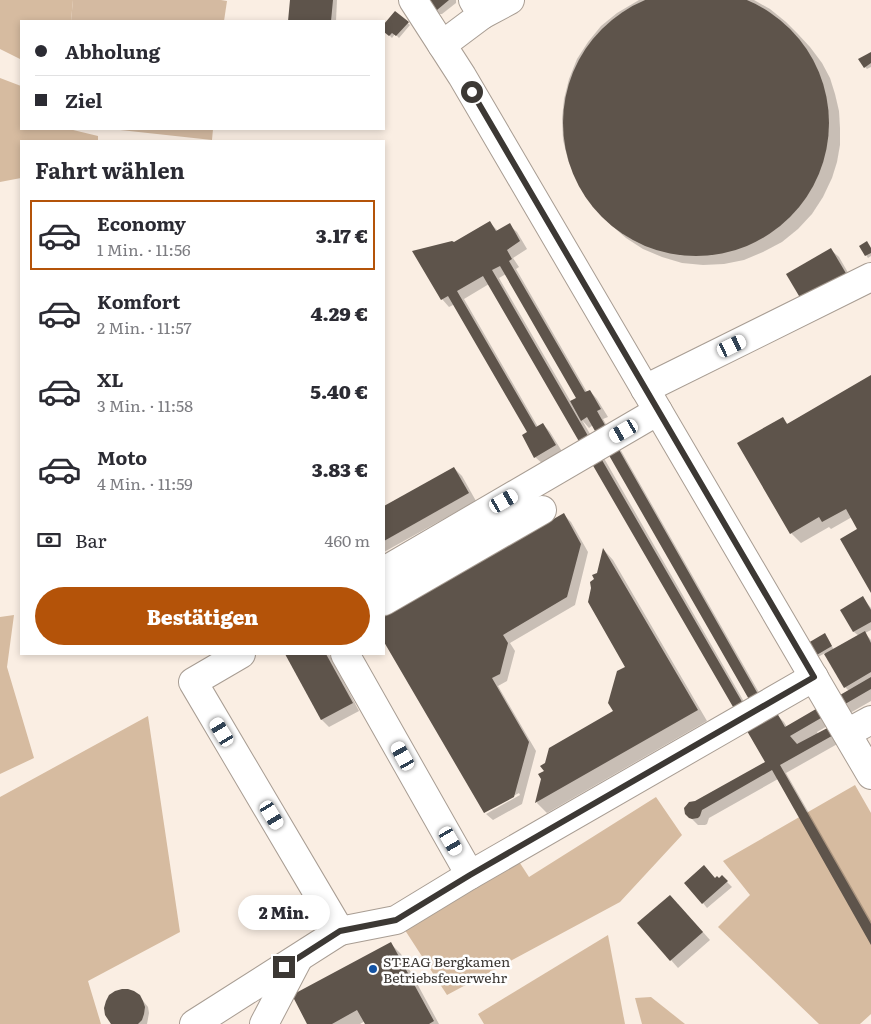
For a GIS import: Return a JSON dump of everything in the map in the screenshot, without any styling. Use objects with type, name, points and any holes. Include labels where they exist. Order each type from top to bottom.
[{"type":"lane","points":[[413,0],[462,76],[871,774]]},
{"type":"lane","points":[[442,45],[477,8],[510,0]]},
{"type":"lane","points":[[385,570],[652,400],[871,277]]},
{"type":"lane","points":[[385,600],[542,510]]},
{"type":"lane","points":[[239,655],[193,682],[340,931]]},
{"type":"lane","points":[[346,655],[470,875]]},
{"type":"lane","points":[[194,1024],[340,931],[396,920],[470,875],[814,677]]},
{"type":"lane","points":[[847,733],[871,720]]},
{"type":"lane","points":[[264,1024],[298,958]]},
{"type":"shaded area","points":[[0,0],[73,0],[71,20],[20,20],[20,59],[0,49]]},
{"type":"shaded area","points":[[73,0],[227,1],[224,20],[71,20]]},
{"type":"shaded area","points":[[0,78],[20,86],[20,130],[73,130],[98,136],[98,140],[20,140],[20,178],[0,182]]},
{"type":"shaded area","points":[[120,130],[213,130],[212,140]]},
{"type":"shaded area","points":[[14,615],[7,667],[34,758],[0,774],[0,617]]},
{"type":"shaded area","points":[[148,716],[180,932],[88,981],[101,1024],[0,1024],[0,797]]},
{"type":"shaded area","points":[[855,785],[871,813],[871,1014],[860,1024],[819,1024],[718,927],[750,895],[723,861]]},
{"type":"shaded area","points":[[656,797],[682,835],[620,902],[447,995],[401,924],[516,857],[529,877]]},
{"type":"shaded area","points":[[608,935],[625,1024],[484,1024],[478,1014]]},
{"type":"shaded area","points":[[651,997],[685,1024],[642,1024],[635,998]]},
{"type":"building","points":[[647,-1],[745,-1],[759,5],[781,20],[807,49],[824,84],[829,110],[829,136],[824,162],[814,186],[799,208],[781,226],[759,241],[735,251],[709,256],[683,256],[657,251],[633,241],[611,226],[593,208],[578,186],[568,162],[563,136],[565,97],[578,60],[593,38],[611,20],[633,5]]},
{"type":"building","points":[[290,0],[333,0],[331,20],[288,20]]},
{"type":"building","points":[[427,0],[449,0],[437,10],[431,9]]},
{"type":"building","points":[[395,11],[409,22],[396,36],[392,33],[389,36],[385,33],[385,23]]},
{"type":"building","points":[[871,52],[871,63],[864,68],[858,59]]},
{"type":"building","points":[[490,221],[496,231],[510,223],[520,241],[507,250],[512,259],[509,261],[585,392],[590,390],[601,409],[597,411],[771,717],[777,713],[785,727],[871,677],[871,689],[790,736],[797,744],[871,705],[871,714],[780,765],[871,924],[871,945],[772,770],[702,810],[698,818],[692,819],[685,814],[684,808],[689,802],[695,801],[765,762],[483,276],[457,291],[536,427],[543,423],[556,445],[534,458],[522,435],[527,432],[448,296],[441,300],[412,251],[454,242]],"holes":[[[500,266],[576,398],[570,401],[581,421],[587,417],[762,722],[756,726],[492,270]]]},
{"type":"building","points":[[867,241],[871,248],[871,253],[865,256],[859,246]]},
{"type":"building","points":[[831,248],[847,275],[802,301],[786,274]]},
{"type":"building","points":[[871,375],[871,593],[840,539],[857,529],[846,509],[822,522],[819,517],[790,534],[737,443],[783,417],[787,424]]},
{"type":"building","points":[[454,467],[469,493],[385,540],[385,505]]},
{"type":"building","points":[[564,513],[581,544],[567,597],[503,635],[508,643],[500,674],[492,678],[529,742],[514,797],[484,813],[385,644],[385,616]]},
{"type":"building","points":[[603,548],[698,710],[535,803],[541,779],[538,774],[544,771],[540,766],[545,763],[549,748],[613,711],[608,703],[617,671],[625,667],[588,602],[591,588],[590,582],[594,579],[592,575],[597,573]]},
{"type":"building","points":[[863,596],[871,610],[871,622],[853,632],[840,610]]},
{"type":"building","points":[[865,631],[871,643],[871,672],[844,688],[824,654]]},
{"type":"building","points":[[825,633],[832,646],[815,656],[808,643]]},
{"type":"building","points":[[286,655],[327,655],[353,703],[321,720]]},
{"type":"building","points":[[704,865],[715,878],[717,876],[719,878],[722,875],[728,881],[702,904],[684,883]]},
{"type":"building","points":[[670,895],[703,932],[670,961],[637,923]]},
{"type":"building","name":"STEAG Bergkamen Betriebsfeuerwehr","points":[[391,942],[434,1021],[429,1024],[365,1024],[357,1010],[332,1024],[307,1024],[292,995]]},
{"type":"building","points":[[122,989],[134,991],[140,995],[143,1001],[145,1007],[144,1014],[138,1024],[111,1024],[105,1015],[104,1008],[109,995]]},
{"type":"place","name":"STEAG Bergkamen Betriebsfeuerwehr","points":[[373,969]]},
{"type":"route","points":[[284,967],[340,931],[396,920],[470,875],[814,677],[472,92]]}]
